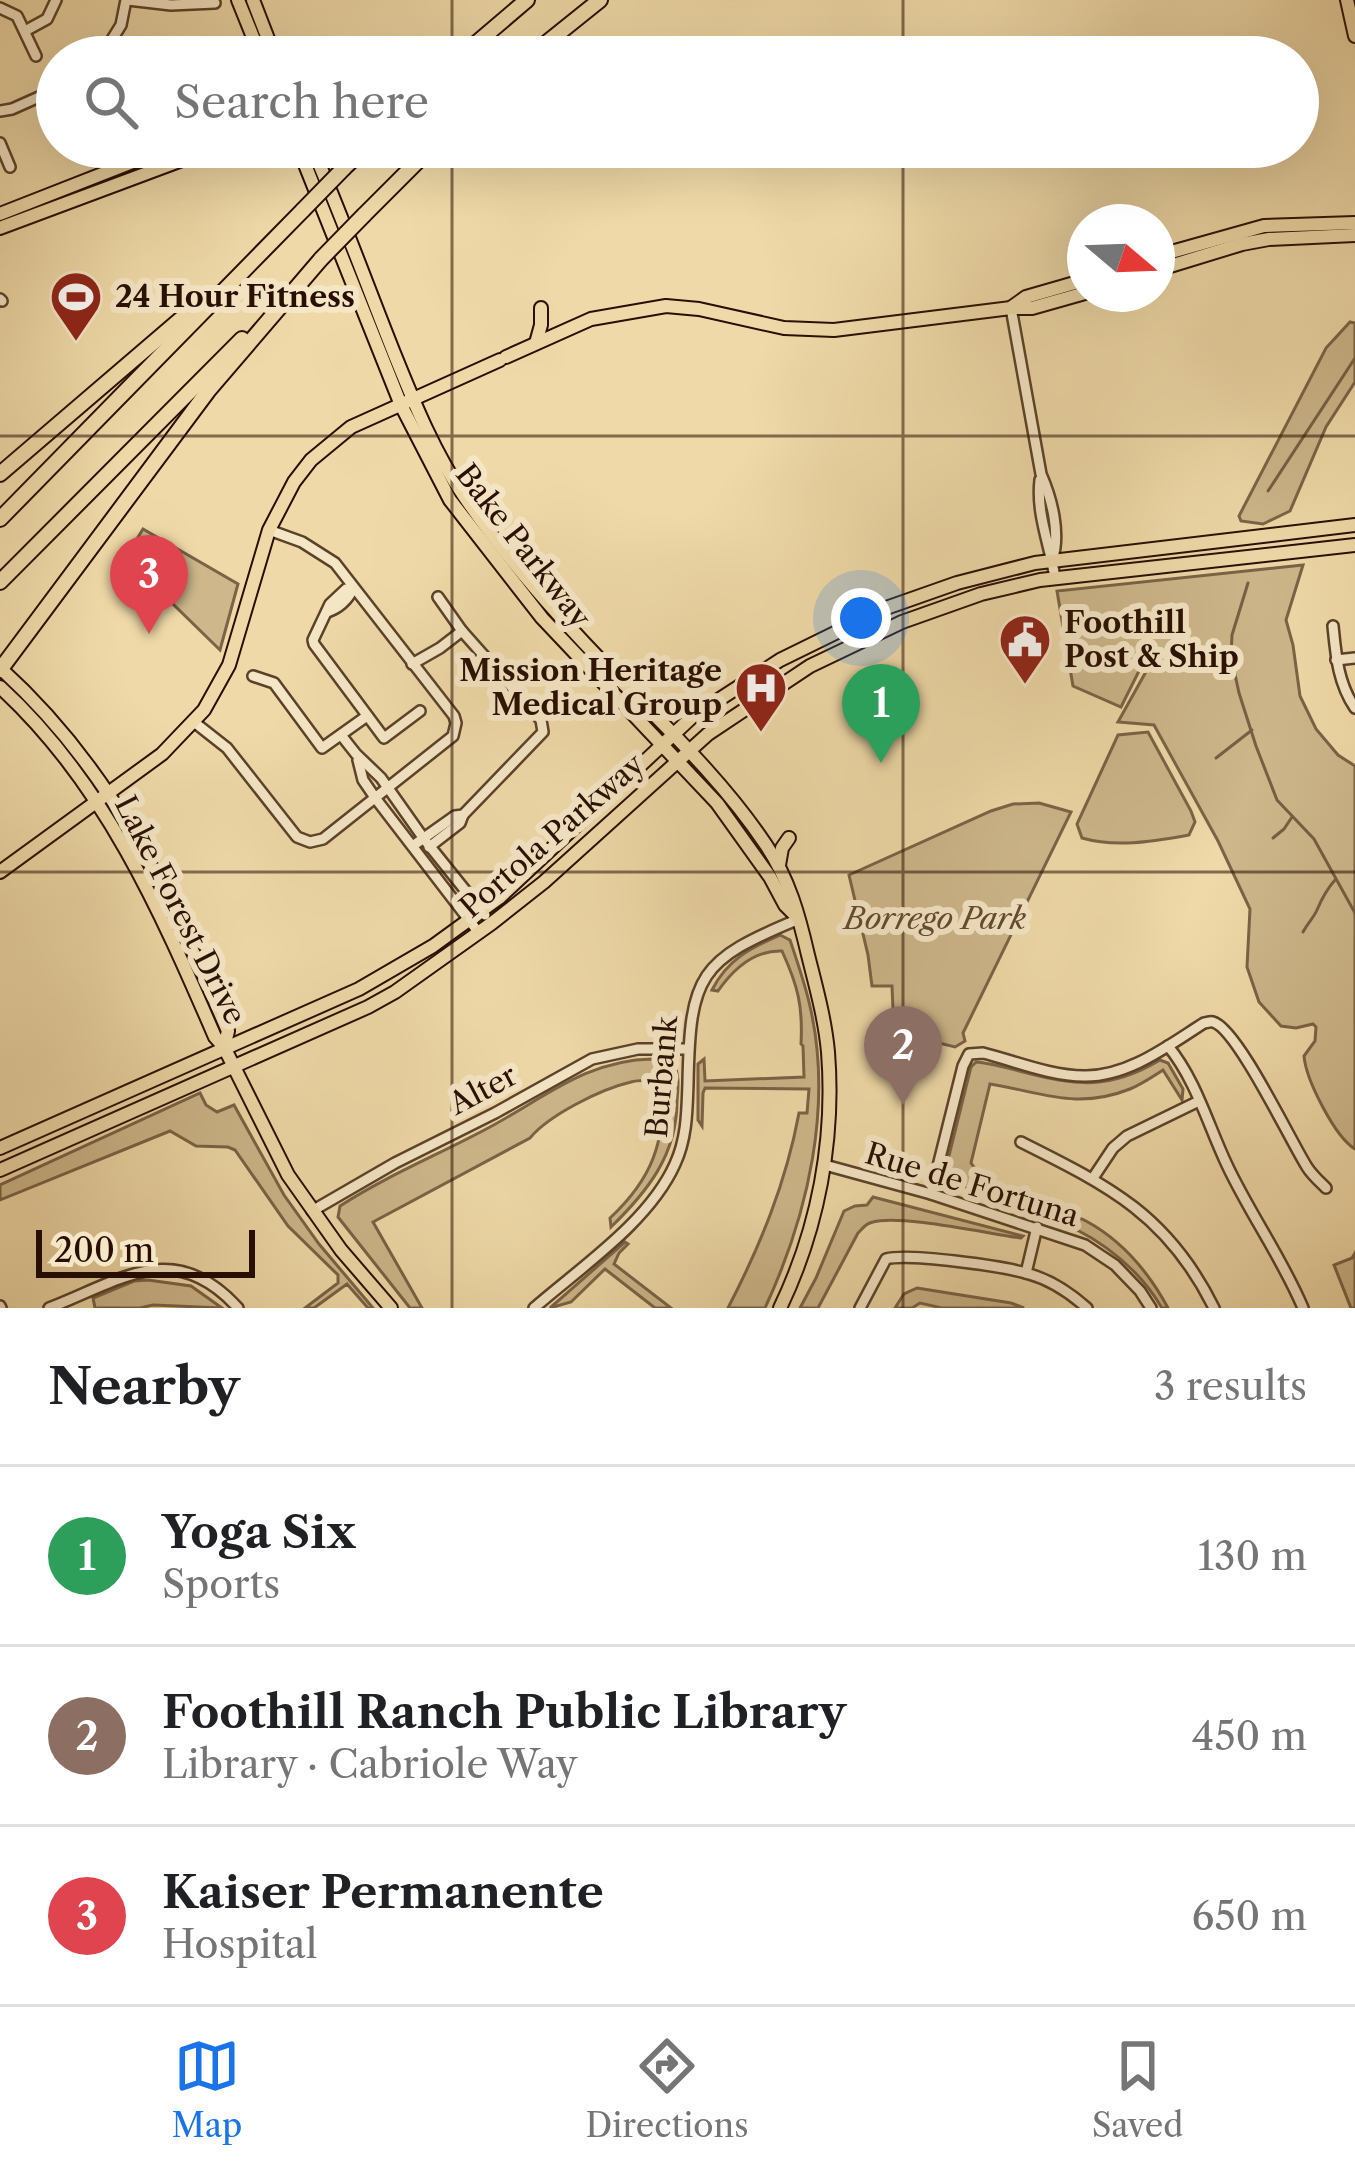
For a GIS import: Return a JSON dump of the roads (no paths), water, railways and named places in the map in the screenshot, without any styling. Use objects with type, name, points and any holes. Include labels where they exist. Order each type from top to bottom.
[{"type":"highway","points":[[485,36],[527,0]]},
{"type":"highway","points":[[552,36],[604,0]]},
{"type":"highway","points":[[0,519],[344,168]]},
{"type":"highway","points":[[0,582],[411,168]]},
{"type":"highway","points":[[0,669],[208,391],[321,259]]},
{"type":"highway","points":[[0,474],[208,296],[232,281]]},
{"type":"main road","points":[[238,0],[253,36]]},
{"type":"main road","points":[[253,0],[267,36]]},
{"type":"main road","points":[[1347,0],[1355,36]]},
{"type":"main road","points":[[0,214],[117,168]]},
{"type":"main road","points":[[135,178],[142,168]]},
{"type":"main road","points":[[0,228],[161,168]]},
{"type":"main road","name":"Bake Parkway","points":[[307,168],[450,500],[542,618],[728,793],[791,890],[822,1010],[828,1051],[828,1134],[800,1263],[780,1308]]},
{"type":"main road","name":"Bake Parkway","points":[[320,168],[407,402],[461,493],[511,561],[668,739]]},
{"type":"main road","points":[[1175,251],[1264,226],[1355,219]]},
{"type":"main road","points":[[1175,264],[1269,239],[1355,235]]},
{"type":"main road","points":[[1011,308],[1027,297],[1067,285]]},
{"type":"main road","points":[[0,872],[162,754],[194,722],[229,665],[268,530],[294,482],[350,428],[591,319],[667,306],[784,328],[834,330],[1032,308],[1067,298]]},
{"type":"main road","points":[[536,343],[541,308],[565,329]]},
{"type":"main road","name":"Portola Parkway","points":[[0,1148],[359,989],[434,946],[499,898],[692,717],[780,660],[886,608],[957,583],[1052,561],[1355,525]]},
{"type":"main road","name":"Portola Parkway","points":[[0,1170],[395,992],[544,882],[683,754],[777,685],[902,622],[981,595],[1055,578],[1355,545]]},
{"type":"main road","points":[[501,567],[556,613]]},
{"type":"main road","name":"Lake Forest Drive","points":[[0,669],[50,717],[146,854],[228,1031],[224,1047],[266,1136],[340,1250],[392,1308]]},
{"type":"main road","name":"Lake Forest Drive","points":[[0,687],[103,797]]},
{"type":"main road","name":"Bake Parkway","points":[[683,754],[799,919]]},
{"type":"main road","points":[[778,866],[789,838]]},
{"type":"main road","points":[[766,845],[785,905]]},
{"type":"street","points":[[26,31],[47,19],[56,0]]},
{"type":"street","points":[[114,36],[127,0],[215,3]]},
{"type":"street","points":[[0,8],[17,16],[36,56]]},
{"type":"street","points":[[0,111],[36,99]]},
{"type":"street","points":[[0,143],[10,167]]},
{"type":"street","points":[[1011,308],[1055,578]]},
{"type":"street","points":[[194,722],[227,748],[303,841],[323,839],[449,741],[455,730],[454,716],[323,554],[268,530]]},
{"type":"street","points":[[353,589],[351,596],[327,612],[314,644],[384,738],[420,711]]},
{"type":"street","points":[[422,846],[460,823],[540,737],[543,726],[438,597]]},
{"type":"street","points":[[1334,626],[1342,687],[1355,709]]},
{"type":"street","points":[[414,666],[462,631]]},
{"type":"street","points":[[1336,660],[1355,658]]},
{"type":"street","points":[[253,676],[274,683],[322,748],[367,716]]},
{"type":"street","points":[[341,735],[381,778],[479,933]]},
{"type":"street","points":[[360,758],[363,780],[376,799],[492,923]]},
{"type":"street","name":"Burbank","points":[[534,1308],[634,1220],[668,1179],[685,1132],[692,1006],[700,987],[717,964],[743,943],[799,919]]},
{"type":"street","points":[[932,1194],[969,1054],[983,1053],[1087,1077],[1130,1066],[1211,1022],[1229,1036],[1309,1170],[1326,1188]]},
{"type":"street","points":[[1168,1046],[1303,1308]]},
{"type":"street","name":"Alter","points":[[312,1211],[592,1058],[638,1049],[688,1049]]},
{"type":"street","points":[[1093,1178],[1127,1136],[1199,1101]]},
{"type":"street","points":[[1021,1142],[1131,1203],[1191,1267],[1214,1308]]},
{"type":"street","name":"Rue de Fortuna","points":[[824,1165],[1037,1227],[1094,1250],[1115,1265],[1151,1308]]},
{"type":"street","points":[[1026,1273],[1037,1227]]},
{"type":"street","points":[[860,1308],[890,1257],[1026,1273],[1065,1291],[1087,1308]]},
{"type":"street","points":[[49,1308],[134,1271],[155,1269],[200,1278],[238,1308]]},
{"type":"waterway","points":[[1268,491],[1355,358]]},
{"type":"waterway","points":[[1248,583],[1232,635],[1231,656],[1256,746],[1277,800],[1314,839],[1355,913]]},
{"type":"waterway","points":[[1216,758],[1252,730]]},
{"type":"waterway","points":[[1273,838],[1292,817]]},
{"type":"waterway","points":[[1303,932],[1335,880]]},
{"type":"place","name":"24 Hour Fitness","points":[[76,343]]},
{"type":"place","name":"Kaiser Permanente","points":[[149,634]]},
{"type":"place","name":"Foothill Post & Ship","points":[[1025,686]]},
{"type":"place","name":"Mission Heritage Medical Group","points":[[761,734]]},
{"type":"place","name":"Yoga Six","points":[[881,763]]},
{"type":"place","name":"Foothill Ranch Public Library","points":[[903,1105]]},
{"type":"park label","name":"Borrego Park","points":[[935,919]]}]
